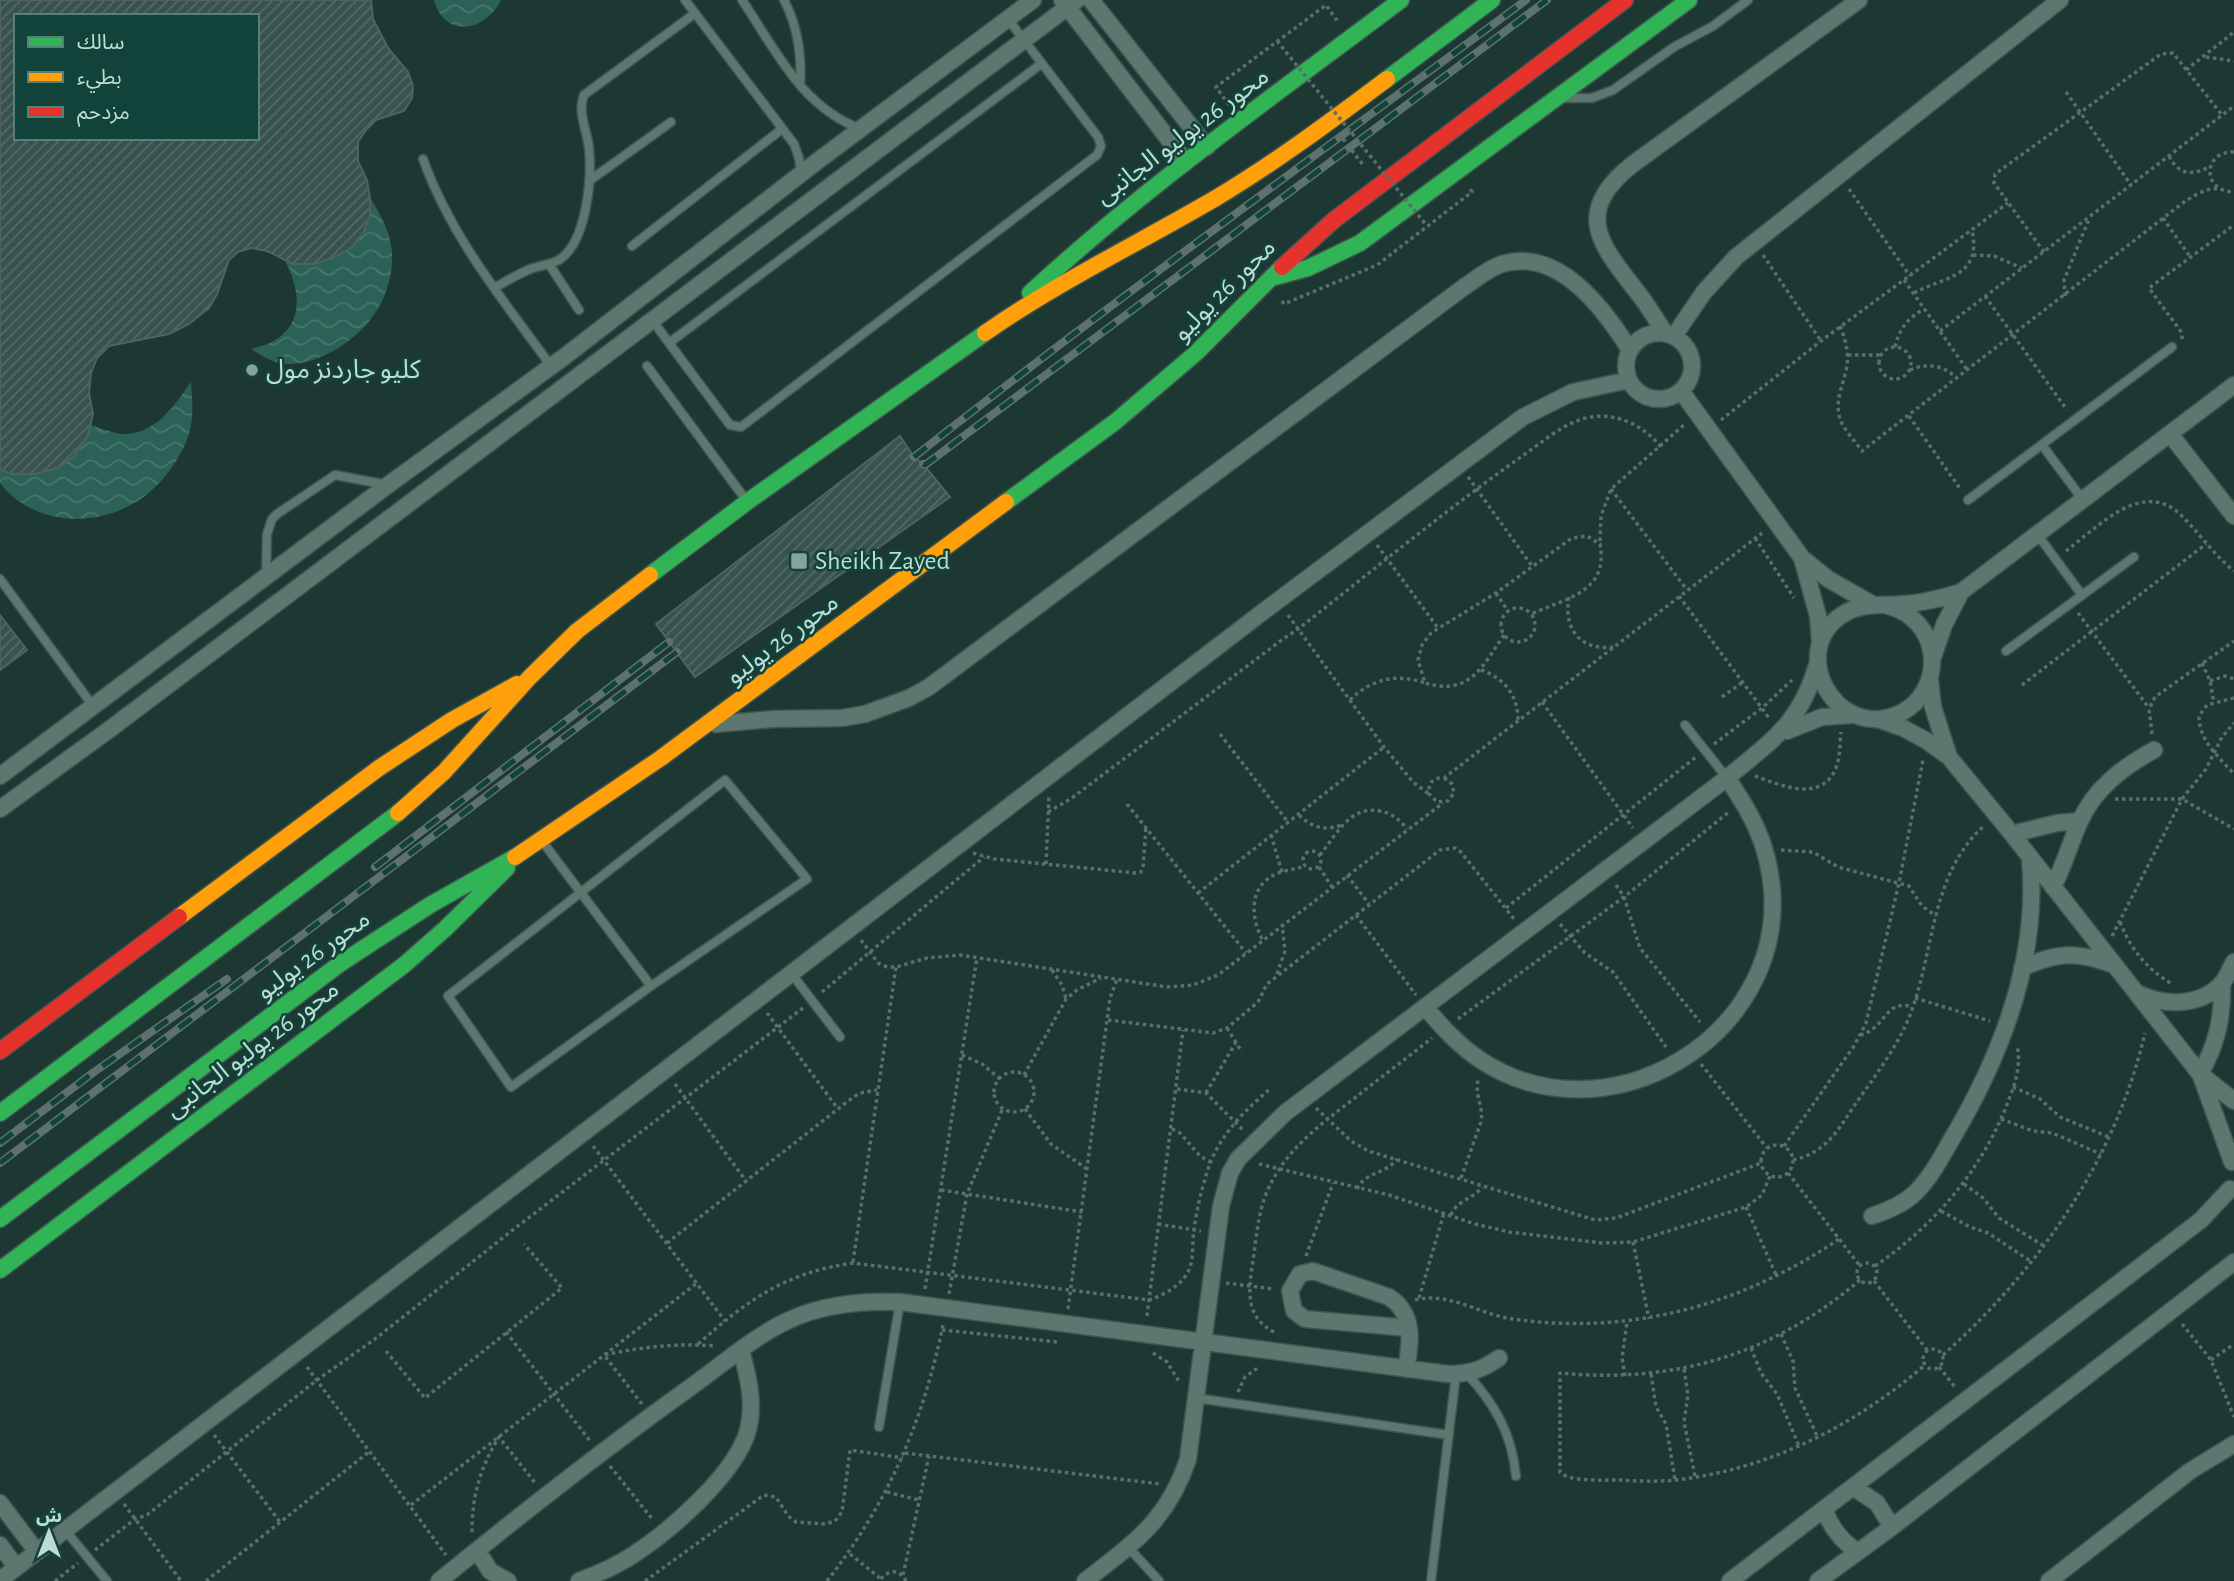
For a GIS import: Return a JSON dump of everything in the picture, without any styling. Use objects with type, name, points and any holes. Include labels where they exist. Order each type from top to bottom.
[{"type":"main road","name":"محور 26 يوليو الجانبى","points":[[1001,321],[1109,222],[1401,0]]},
{"type":"main road","points":[[0,1113],[382,827],[444,772],[552,654],[603,610],[747,502],[1001,321],[1083,271],[1253,176],[1492,0]]},
{"type":"main road","name":"محور 26 يوليو","points":[[0,1219],[341,963],[430,905],[521,853],[707,726],[1124,414],[1196,354],[1312,238],[1625,0]]},
{"type":"main road","points":[[1271,278],[1308,268],[1360,243],[1689,0]]},
{"type":"main road","points":[[1,1049],[379,768],[452,720],[529,678]]},
{"type":"main road","name":"محور 26 يوليو الجانبى","points":[[0,1270],[404,965],[475,901],[521,853]]},
{"type":"street","points":[[0,776],[558,361],[861,128],[1033,0]]},
{"type":"street","points":[[1091,0],[1207,147]]},
{"type":"street","points":[[1859,0],[1620,173],[1602,198],[1598,213],[1600,240],[1608,255],[1669,334],[1688,349],[1693,366],[1691,376],[1681,391],[1662,399],[1652,399],[1634,388],[1629,380],[1626,364],[1630,350],[1644,336],[1669,334],[1720,274],[1755,243],[2060,0]]},
{"type":"street","points":[[0,809],[1024,40],[1068,2],[1186,162]]},
{"type":"street","points":[[707,726],[750,720],[842,718],[865,714],[888,707],[929,687],[1453,295],[1501,264],[1534,264],[1567,276],[1583,289],[1613,323],[1630,350]]},
{"type":"street","points":[[558,361],[579,376]]},
{"type":"street","points":[[0,1580],[1277,601],[1524,417],[1555,400],[1589,388],[1629,380]]},
{"type":"street","points":[[1820,643],[1828,628],[1840,616],[1855,608],[1923,602],[1961,592],[2234,385]]},
{"type":"street","points":[[1681,391],[1802,558],[1828,579],[1878,604],[1906,614],[1924,630],[1933,660]]},
{"type":"street","points":[[2170,434],[2234,516]]},
{"type":"street","points":[[1085,1581],[1153,1524],[1179,1487],[1188,1459],[1217,1234],[1234,1166],[1255,1141],[1305,1097],[1732,774],[1781,733],[1798,713],[1810,690],[1820,643],[1818,616],[1802,558]]},
{"type":"street","points":[[1949,757],[1933,707],[1930,680],[1944,625],[1961,592]]},
{"type":"street","points":[[1817,665],[1820,681],[1828,695],[1848,715]]},
{"type":"street","points":[[1878,719],[1895,716],[1910,708],[1922,695],[1930,680]]},
{"type":"street","points":[[93,706],[110,729]]},
{"type":"street","points":[[1781,733],[1822,717],[1848,715],[1878,719],[1903,728],[1949,757],[2200,1074],[2234,1101]]},
{"type":"street","points":[[2053,887],[2064,866],[2080,821],[2094,799],[2110,779],[2129,763],[2154,750]]},
{"type":"street","points":[[1425,1007],[1451,1037],[1483,1062],[1520,1079],[1560,1088],[1600,1088],[1640,1080],[1693,1054],[1713,1038],[1739,1006],[1758,970],[1770,931],[1772,890],[1765,849],[1732,774]]},
{"type":"street","points":[[2012,834],[2057,823],[2080,821]]},
{"type":"street","points":[[1872,1216],[1896,1207],[1915,1193],[1937,1164],[1970,1106],[2006,1026],[2022,968],[2032,913],[2030,857]]},
{"type":"street","points":[[2022,968],[2045,958],[2068,954],[2093,957],[2115,966]]},
{"type":"street","points":[[2136,993],[2157,1002],[2181,1003],[2203,996],[2222,983],[2234,962]]},
{"type":"street","points":[[2200,1074],[2220,1031],[2222,983]]},
{"type":"street","points":[[1730,1581],[2232,1194],[2229,1175],[2233,1160],[2200,1074]]},
{"type":"street","points":[[1818,1581],[1892,1527],[2234,1262]]},
{"type":"street","points":[[1406,1369],[1410,1349],[1409,1328],[1407,1315],[1400,1304],[1389,1297],[1313,1271],[1300,1274],[1293,1282],[1290,1291],[1294,1311],[1305,1319],[1409,1328]]},
{"type":"street","points":[[439,1581],[651,1416],[741,1350],[784,1322],[812,1311],[870,1301],[900,1302],[1144,1336],[1461,1374],[1484,1368],[1499,1358]]},
{"type":"street","points":[[579,1581],[631,1556],[663,1534],[720,1478],[737,1456],[748,1430],[751,1402],[741,1350]]},
{"type":"street","points":[[2049,1581],[2190,1471],[2234,1444]]},
{"type":"street","points":[[1853,1487],[1877,1503],[1892,1527]]},
{"type":"street","points":[[0,1503],[5,1520],[37,1552]]},
{"type":"street","points":[[1824,1509],[1833,1530],[1848,1546],[1858,1552]]},
{"type":"street","points":[[0,1545],[16,1567]]},
{"type":"street","points":[[477,1550],[491,1571],[508,1581]]},
{"type":"lane","points":[[685,0],[797,151],[802,174]]},
{"type":"lane","points":[[742,0],[800,85],[823,110],[861,128]]},
{"type":"lane","points":[[784,0],[797,34],[800,85]]},
{"type":"lane","points":[[1558,96],[1580,99],[1613,90],[1674,47],[1706,31],[1748,0]]},
{"type":"lane","points":[[494,288],[518,275],[549,264],[565,254],[575,240],[587,200],[589,181],[589,148],[580,108],[584,95],[694,14]]},
{"type":"lane","points":[[652,320],[730,425],[741,427],[1097,155],[1101,146],[1098,137],[1008,19]]},
{"type":"lane","points":[[669,343],[1041,64]]},
{"type":"lane","points":[[589,181],[671,122]]},
{"type":"lane","points":[[632,246],[782,130]]},
{"type":"lane","points":[[423,159],[432,185],[457,234],[494,288],[558,361]]},
{"type":"lane","points":[[549,264],[579,310]]},
{"type":"lane","points":[[1969,500],[2172,347]]},
{"type":"lane","points":[[648,366],[747,502]]},
{"type":"lane","points":[[2042,445],[2083,500]]},
{"type":"lane","points":[[266,578],[267,534],[276,514],[335,475],[388,485]]},
{"type":"lane","points":[[2038,534],[2082,595]]},
{"type":"lane","points":[[2006,650],[2134,557]]},
{"type":"lane","points":[[0,579],[93,706]]},
{"type":"lane","points":[[1685,725],[1732,774]]},
{"type":"lane","points":[[725,780],[807,879],[651,986],[511,1087],[447,996],[581,892],[725,780]]},
{"type":"lane","points":[[541,840],[651,986]]},
{"type":"lane","points":[[791,973],[840,1037]]},
{"type":"lane","points":[[879,1427],[900,1302]]},
{"type":"lane","points":[[1431,1581],[1449,1435],[1461,1374],[1482,1390],[1501,1419],[1511,1446],[1516,1475]]},
{"type":"lane","points":[[1196,1398],[1449,1435]]},
{"type":"lane","points":[[65,1530],[107,1581]]},
{"type":"lane","points":[[1128,1547],[1159,1581]]},
{"type":"path","points":[[1216,87],[1326,5]]},
{"type":"path","points":[[2186,69],[2234,32]]},
{"type":"path","points":[[1277,41],[1427,226]]},
{"type":"path","points":[[2044,252],[1994,183],[1995,174],[2168,51],[2173,53],[2222,115]]},
{"type":"path","points":[[2203,57],[2234,61]]},
{"type":"path","points":[[2066,92],[2131,185]]},
{"type":"path","points":[[1940,331],[2234,106]]},
{"type":"path","points":[[1329,122],[1380,184]]},
{"type":"path","points":[[2169,156],[2175,167],[2196,173],[2211,166],[2219,155],[2234,152]]},
{"type":"path","points":[[2211,166],[2211,179],[2220,189]]},
{"type":"path","points":[[1839,175],[1910,276]]},
{"type":"path","points":[[1840,326],[1848,355],[1838,397],[1838,410],[1841,421],[1863,451],[2194,195],[2213,188],[2234,192]]},
{"type":"path","points":[[1377,265],[1472,192]]},
{"type":"path","points":[[1708,430],[1840,326],[2008,203]]},
{"type":"path","points":[[2065,296],[2064,280],[2089,217]]},
{"type":"path","points":[[2163,218],[2191,258]]},
{"type":"path","points":[[2172,347],[2182,339],[2182,333],[2149,288],[2234,225]]},
{"type":"path","points":[[1914,293],[1958,275],[1973,255],[1975,242],[1972,230]]},
{"type":"path","points":[[1755,243],[1821,341]]},
{"type":"path","points":[[1973,255],[1994,256],[2022,268]]},
{"type":"path","points":[[1904,280],[1968,371]]},
{"type":"path","points":[[1985,296],[2074,421]]},
{"type":"path","points":[[1895,347],[1908,320],[1925,309]]},
{"type":"path","points":[[1910,370],[1911,362],[1902,349],[1889,348],[1881,355],[1879,368],[1887,378],[1900,378],[1910,370],[1930,365],[1940,367],[1958,379]]},
{"type":"path","points":[[1848,355],[1881,355]]},
{"type":"path","points":[[1531,614],[1590,587],[1601,567],[1601,516],[1611,489],[1696,414]]},
{"type":"path","points":[[1909,416],[1969,500]]},
{"type":"path","points":[[1048,812],[1072,798],[1298,629],[1476,489],[1566,425],[1588,417],[1615,417],[1648,433],[1661,447]]},
{"type":"path","points":[[1459,465],[1532,566]]},
{"type":"path","points":[[1611,489],[1687,590]]},
{"type":"path","points":[[2055,559],[2126,506],[2145,501],[2173,509],[2234,571]]},
{"type":"path","points":[[1429,794],[1430,783],[1434,779],[1444,778],[1775,524]]},
{"type":"path","points":[[1368,533],[1438,628]]},
{"type":"path","points":[[1425,683],[1419,668],[1419,652],[1426,638],[1438,628],[1496,593],[1579,536],[1594,538],[1600,544]]},
{"type":"path","points":[[2022,685],[2206,544]]},
{"type":"path","points":[[1496,593],[1508,611]]},
{"type":"path","points":[[1679,596],[1781,733]]},
{"type":"path","points":[[1569,597],[1568,621],[1581,640],[1591,646],[1614,647]]},
{"type":"path","points":[[1277,601],[1384,747],[1413,782],[1437,802],[1443,803]]},
{"type":"path","points":[[2071,603],[2149,709],[2154,750]]},
{"type":"path","points":[[1523,608],[1531,614],[1535,626],[1529,638],[1516,642],[1504,635],[1501,622],[1508,611],[1523,608]]},
{"type":"path","points":[[1350,699],[1369,685],[1391,678],[1402,677],[1438,687],[1465,683],[1480,670],[1504,635]]},
{"type":"path","points":[[2149,709],[2155,697],[2234,641]]},
{"type":"path","points":[[2202,663],[2210,681],[2214,703]]},
{"type":"path","points":[[1480,670],[1499,678],[1506,685],[1516,701],[1518,720]]},
{"type":"path","points":[[2210,681],[2225,676],[2234,679]]},
{"type":"path","points":[[1722,697],[1743,682]]},
{"type":"path","points":[[2234,698],[2202,709],[2199,716],[2203,738],[2234,774]]},
{"type":"path","points":[[1542,702],[1643,841]]},
{"type":"path","points":[[1732,774],[1799,790],[1815,789],[1829,779],[1837,765],[1848,715]]},
{"type":"path","points":[[2104,951],[2182,799],[2195,785],[2213,751],[2234,723]]},
{"type":"path","points":[[1220,734],[1288,822]]},
{"type":"path","points":[[1784,1146],[1860,1035],[1870,1010],[1927,741]]},
{"type":"path","points":[[1198,892],[1384,747]]},
{"type":"path","points":[[1046,864],[1050,775]]},
{"type":"path","points":[[852,927],[878,963],[896,967],[927,958],[977,957],[1167,987],[1194,985],[1218,975],[1407,829],[1448,801],[1454,793],[1452,784],[1444,778]]},
{"type":"path","points":[[2094,799],[2182,799],[2234,829]]},
{"type":"path","points":[[1282,1334],[1266,1328],[1255,1316],[1249,1296],[1262,1209],[1279,1169],[1300,1142],[1444,1029],[1624,897],[1743,801]]},
{"type":"path","points":[[1127,804],[1246,953]]},
{"type":"path","points":[[1320,855],[1344,824],[1357,813],[1376,810],[1394,816],[1407,829]]},
{"type":"path","points":[[1299,814],[1317,828],[1326,829],[1344,824]]},
{"type":"path","points":[[1793,1160],[1815,1153],[1833,1138],[1897,1042],[1916,998],[1947,877],[1959,854],[1976,833],[1998,817]]},
{"type":"path","points":[[958,845],[984,857],[1141,872],[1146,827]]},
{"type":"path","points":[[1271,835],[1282,872]]},
{"type":"path","points":[[1108,1020],[1183,1031],[1213,1033],[1227,1028],[1258,1002],[1267,984],[1276,976],[1440,850],[1455,848],[1461,852],[1524,931]]},
{"type":"path","points":[[1804,850],[1813,852],[1838,867],[1909,886],[1915,891],[1922,906],[1936,916]]},
{"type":"path","points":[[1262,940],[1253,912],[1256,893],[1267,880],[1282,872],[1305,866],[1311,870],[1318,867],[1322,859],[1320,855],[1316,852],[1307,853],[1304,856],[1305,866]]},
{"type":"path","points":[[55,1581],[135,1519],[147,1515],[317,1380],[375,1339],[779,1029],[984,857]]},
{"type":"path","points":[[1318,867],[1332,887]]},
{"type":"path","points":[[1605,870],[1624,897],[1640,948],[1713,1038]]},
{"type":"path","points":[[1347,875],[1370,905]]},
{"type":"path","points":[[1550,911],[1585,953],[1613,972],[1677,1064]]},
{"type":"path","points":[[1356,915],[1425,1007]]},
{"type":"path","points":[[2120,922],[2126,939],[2146,965],[2172,985],[2203,996]]},
{"type":"path","points":[[1276,976],[1285,951],[1282,925]]},
{"type":"path","points":[[923,1305],[977,957]]},
{"type":"path","points":[[853,1263],[896,967]]},
{"type":"path","points":[[1050,968],[1058,975],[1066,999]]},
{"type":"path","points":[[1024,1075],[1066,999],[1077,990],[1103,977]]},
{"type":"path","points":[[1066,1325],[1110,998],[1117,979]]},
{"type":"path","points":[[1875,1266],[1898,1250],[1941,1211],[1963,1184],[1990,1142],[2018,1070],[2019,1053],[2015,1036],[2006,1026],[1916,998]]},
{"type":"path","points":[[757,1000],[838,1109]]},
{"type":"path","points":[[1860,1035],[1875,1029],[1890,1010],[1897,1006],[1905,1004],[1913,1007]]},
{"type":"path","points":[[1943,1355],[1936,1349],[1928,1351],[1923,1360],[1925,1365],[1934,1369],[1939,1367],[1943,1355],[1984,1317],[2032,1262],[2077,1198],[2109,1137],[2128,1089],[2150,1010]]},
{"type":"path","points":[[1227,1028],[1242,1052]]},
{"type":"path","points":[[1144,1336],[1183,1031]]},
{"type":"path","points":[[1206,1093],[1236,1042]]},
{"type":"path","points":[[1693,1054],[1767,1148]]},
{"type":"path","points":[[962,1055],[982,1064],[1000,1079]]},
{"type":"path","points":[[1461,1178],[1482,1114],[1475,1088],[1483,1062]]},
{"type":"path","points":[[665,1071],[747,1181]]},
{"type":"path","points":[[1011,1073],[1024,1075],[1034,1087],[1034,1096],[1025,1109],[1014,1112],[1003,1108],[994,1094],[995,1086],[1000,1079],[1011,1073]]},
{"type":"path","points":[[2013,1087],[2040,1099],[2060,1116],[2109,1137]]},
{"type":"path","points":[[1177,1089],[1206,1093],[1255,1141]]},
{"type":"path","points":[[667,1244],[838,1109],[860,1093],[877,1090]]},
{"type":"path","points":[[698,1344],[743,1305],[785,1281],[830,1266],[853,1263],[1149,1300],[1171,1289],[1190,1268],[1194,1229],[1211,1162],[1236,1122],[1269,1090]]},
{"type":"path","points":[[1305,1097],[1351,1141],[1368,1151],[1585,1219],[1606,1220],[1761,1163]]},
{"type":"path","points":[[827,1581],[849,1553],[887,1492],[905,1453],[929,1381],[942,1330],[967,1194],[1003,1108]]},
{"type":"path","points":[[1025,1109],[1051,1144],[1087,1169]]},
{"type":"path","points":[[2001,1119],[2033,1131],[2052,1133],[2101,1154]]},
{"type":"path","points":[[1172,1129],[1180,1133],[1200,1156],[1211,1162],[1279,1169],[1389,1195],[1486,1227],[1539,1237],[1602,1242],[1633,1242],[1746,1207],[1762,1195],[1770,1176]]},
{"type":"path","points":[[583,1133],[725,1321]]},
{"type":"path","points":[[1772,1145],[1784,1146],[1793,1160],[1788,1173],[1780,1177],[1770,1176],[1761,1163],[1762,1154],[1772,1145]]},
{"type":"path","points":[[1357,1189],[1368,1175],[1384,1171],[1397,1159]]},
{"type":"path","points":[[1788,1173],[1860,1266]]},
{"type":"path","points":[[1300,1274],[1333,1183]]},
{"type":"path","points":[[1963,1184],[1983,1198],[1999,1218],[2044,1246]]},
{"type":"path","points":[[1451,1215],[1458,1205],[1471,1198],[1482,1187]]},
{"type":"path","points":[[940,1190],[1082,1212]]},
{"type":"path","points":[[1746,1207],[1777,1277]]},
{"type":"path","points":[[1941,1211],[1970,1227],[1988,1233],[2032,1262]]},
{"type":"path","points":[[1419,1299],[1444,1213]]},
{"type":"path","points":[[1158,1224],[1217,1234]]},
{"type":"path","points":[[1400,1304],[1419,1299],[1453,1301],[1504,1318],[1524,1321],[1586,1324],[1649,1319],[1735,1296],[1777,1277],[1839,1239]]},
{"type":"path","points":[[1633,1242],[1649,1319]]},
{"type":"path","points":[[386,1352],[425,1398],[562,1288],[524,1244]]},
{"type":"path","points":[[1860,1266],[1875,1266]]},
{"type":"path","points":[[1860,1266],[1857,1270],[1860,1280]]},
{"type":"path","points":[[1874,1281],[1877,1271],[1875,1266]]},
{"type":"path","points":[[1185,1276],[1290,1291]]},
{"type":"path","points":[[1860,1280],[1869,1283],[1874,1281]]},
{"type":"path","points":[[1860,1280],[1822,1310],[1751,1348],[1684,1368],[1651,1374],[1625,1376],[1560,1373],[1560,1472],[1567,1478],[1675,1480],[1751,1464],[1818,1438],[1872,1407],[1925,1365]]},
{"type":"path","points":[[1874,1281],[1928,1351]]},
{"type":"path","points":[[411,1506],[697,1283]]},
{"type":"path","points":[[2172,1311],[2211,1360],[2234,1416]]},
{"type":"path","points":[[1625,1376],[1622,1358],[1627,1322]]},
{"type":"path","points":[[942,1330],[1067,1343]]},
{"type":"path","points":[[1781,1334],[1793,1361],[1795,1388],[1818,1438]]},
{"type":"path","points":[[604,1355],[651,1346],[698,1344],[741,1350]]},
{"type":"path","points":[[2211,1360],[2234,1344]]},
{"type":"path","points":[[1751,1348],[1761,1373],[1777,1394],[1799,1446]]},
{"type":"path","points":[[1150,1352],[1167,1362],[1182,1386]]},
{"type":"path","points":[[297,1353],[455,1568]]},
{"type":"path","points":[[604,1355],[651,1416]]},
{"type":"path","points":[[1939,1367],[1965,1400]]},
{"type":"path","points":[[1684,1368],[1688,1395],[1684,1422],[1695,1476]]},
{"type":"path","points":[[1651,1374],[1656,1406],[1666,1424],[1675,1480]]},
{"type":"path","points":[[205,1423],[280,1522]]},
{"type":"path","points":[[499,1437],[546,1497]]},
{"type":"path","points":[[477,1550],[472,1532],[475,1492],[480,1473],[499,1437]]},
{"type":"path","points":[[645,1581],[764,1496],[776,1497],[788,1516],[796,1522],[825,1524],[835,1521],[842,1512],[850,1450],[903,1458]]},
{"type":"path","points":[[206,1581],[370,1451]]},
{"type":"path","points":[[905,1453],[1179,1487]]},
{"type":"path","points":[[906,1581],[903,1575],[929,1456]]},
{"type":"path","points":[[115,1492],[181,1581]]},
{"type":"path","points":[[887,1492],[919,1500]]},
{"type":"path","points":[[849,1553],[880,1580],[888,1572],[894,1571],[903,1575]]},
{"type":"water","points":[[434,0],[501,0],[485,19],[466,27],[447,21],[439,13]]},
{"type":"water","points":[[370,198],[387,229],[392,263],[385,296],[368,323],[348,342],[311,361],[285,364],[251,349],[272,342],[283,334],[295,315],[297,304],[294,282],[284,259],[305,263],[322,262],[349,248],[367,225]]},
{"type":"water","points":[[191,382],[191,424],[182,451],[154,489],[119,511],[82,519],[45,514],[13,497],[0,483],[0,470],[44,468],[67,461],[84,441],[90,425],[123,434],[145,430],[163,417]]},
{"type":"building","points":[[0,0],[371,0],[373,19],[388,48],[408,72],[413,86],[412,98],[404,111],[376,120],[358,142],[358,161],[367,180],[370,198],[370,216],[364,232],[351,248],[314,264],[293,264],[267,251],[251,248],[238,252],[229,260],[209,308],[189,324],[169,334],[109,346],[97,358],[91,373],[89,393],[93,414],[88,435],[74,456],[58,468],[35,474],[13,474],[0,470]]},
{"type":"building","name":"Sheikh Zayed","points":[[900,436],[914,457],[950,497],[695,677],[656,624]]},
{"type":"building","points":[[0,615],[27,650],[0,670]]},
{"type":"railway","points":[[914,457],[1141,283],[1526,0]]},
{"type":"railway","points":[[923,464],[1547,0]]},
{"type":"railway","points":[[375,867],[669,642]]},
{"type":"railway","points":[[0,1163],[677,652]]},
{"type":"railway","points":[[0,1143],[94,1072],[227,979]]},
{"type":"traffic: fast","points":[[1030,293],[1165,178],[1401,0]]},
{"type":"traffic: fast","points":[[1387,79],[1492,0]]},
{"type":"traffic: fast","points":[[1271,278],[1308,268],[1360,243],[1689,0]]},
{"type":"traffic: fast","points":[[1006,502],[1115,422],[1196,353],[1282,267]]},
{"type":"traffic: fast","points":[[650,575],[747,502],[985,333]]},
{"type":"traffic: fast","points":[[0,1113],[398,813]]},
{"type":"traffic: fast","points":[[0,1219],[341,963],[430,905],[515,857]]},
{"type":"traffic: fast","points":[[0,1270],[404,965],[507,868]]},
{"type":"traffic: slow","points":[[985,333],[1070,280],[1238,184],[1303,141],[1387,79]]},
{"type":"traffic: slow","points":[[515,857],[661,758],[1006,502]]},
{"type":"traffic: slow","points":[[398,813],[444,772],[529,678],[577,631],[650,575]]},
{"type":"traffic: slow","points":[[179,917],[379,768],[452,720],[517,684]]},
{"type":"traffic: jam","points":[[1282,267],[1334,220],[1625,0]]},
{"type":"traffic: jam","points":[[0,1051],[179,917]]},
{"type":"place","name":"كليو جاردنز مول","points":[[252,370]]},
{"type":"place","name":"Sheikh Zayed","points":[[799,561]]}]
